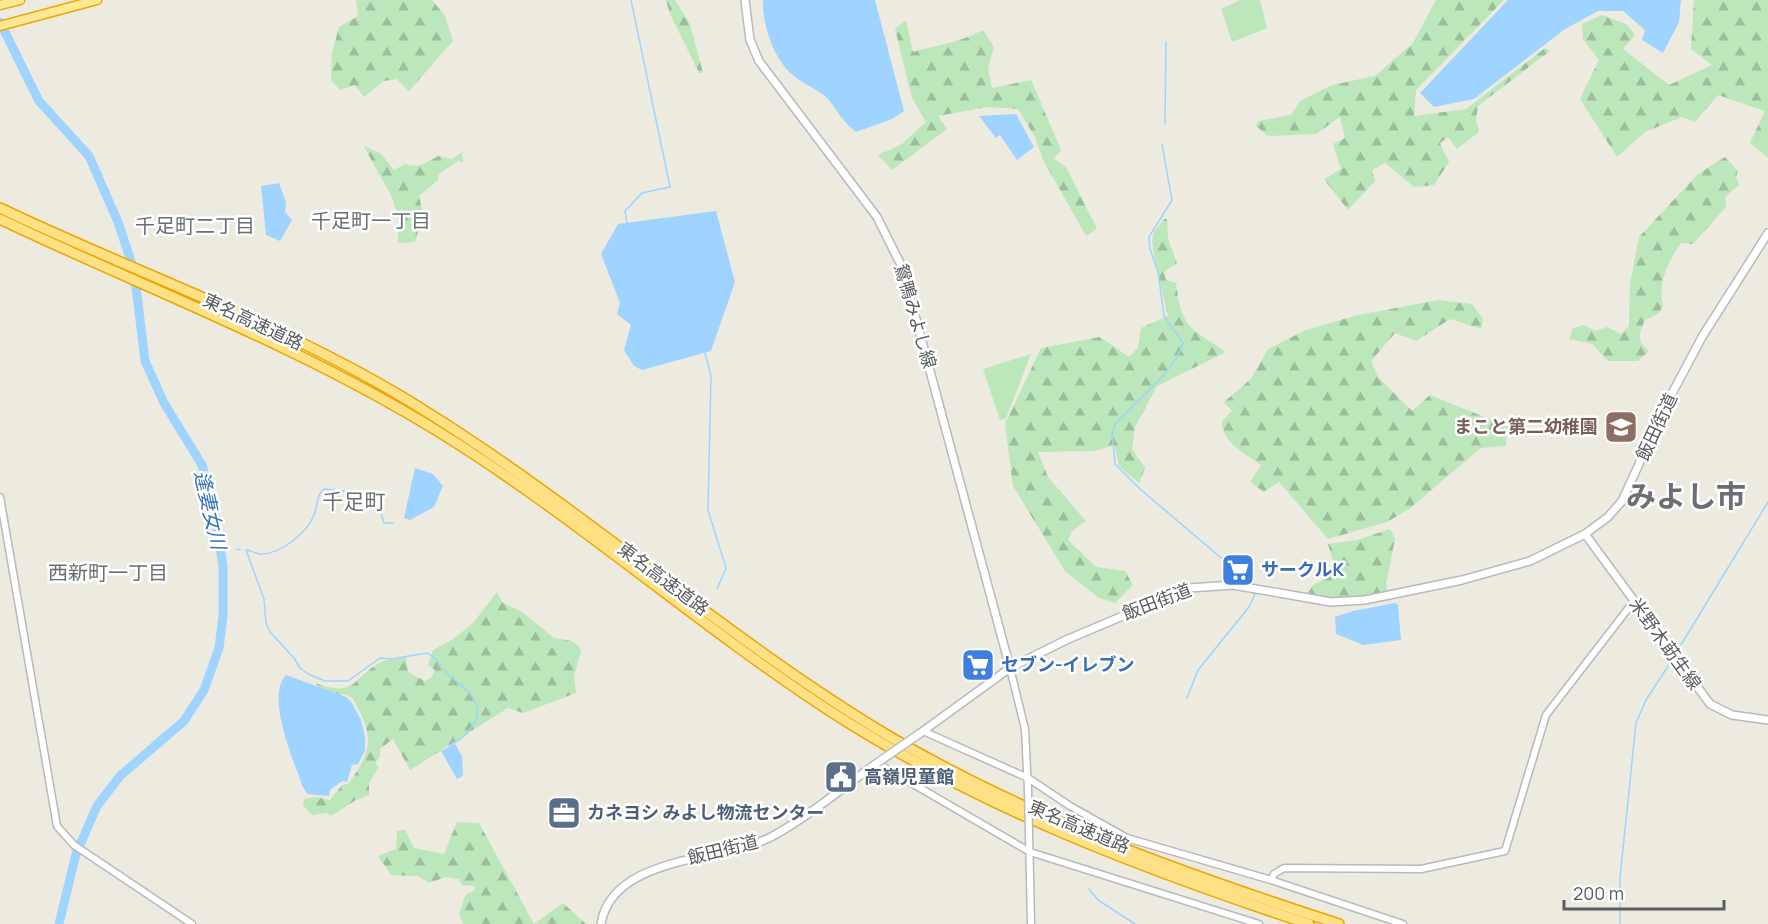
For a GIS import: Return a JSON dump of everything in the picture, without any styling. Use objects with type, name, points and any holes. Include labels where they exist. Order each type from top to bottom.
[{"type":"highway","points":[[0,5],[20,0]]},
{"type":"highway","points":[[0,26],[97,0]]},
{"type":"highway","name":"東名高速道路","points":[[0,208],[171,282],[333,360],[420,407],[534,483],[784,668],[928,758],[1022,804],[1126,847],[1233,888],[1339,924]]},
{"type":"highway","name":"東名高速道路","points":[[0,219],[163,292],[350,382],[454,442],[540,499],[754,660],[831,712],[921,766],[990,800],[1120,855],[1308,924]]},
{"type":"main road","name":"鴛鴨みよし線","points":[[745,0],[750,40],[759,61],[877,217],[902,267],[1010,668]]},
{"type":"main road","name":"飯田街道","points":[[601,924],[606,909],[615,896],[645,874],[677,861],[751,845],[773,836],[1010,668],[1076,636],[1189,588],[1233,585],[1331,602],[1365,600],[1530,561],[1585,534],[1608,517],[1622,501],[1668,401],[1702,337],[1768,233]]},
{"type":"main road","name":"米野木莇生線","points":[[1585,534],[1710,704],[1728,714],[1768,720]]},
{"type":"street","points":[[0,497],[54,818],[67,840],[192,924]]},
{"type":"street","points":[[1271,880],[1274,874],[1284,868],[1421,869],[1504,851],[1546,715],[1634,601]]},
{"type":"street","points":[[1010,668],[1025,729],[1031,924]]},
{"type":"street","points":[[921,732],[1028,778],[1070,806],[1127,838],[1271,880],[1403,924]]},
{"type":"street","points":[[877,763],[1030,852],[1259,924]]},
{"type":"green space","points":[[356,0],[432,0],[445,16],[453,41],[409,91],[397,79],[384,81],[364,97],[355,85],[340,90],[331,80],[332,53],[339,27],[358,16]]},
{"type":"green space","points":[[666,0],[675,0],[690,24],[703,73],[699,73],[670,14]]},
{"type":"green space","points":[[1240,0],[1260,0],[1267,28],[1232,42],[1221,9]]},
{"type":"green space","points":[[1436,0],[1504,0],[1416,90],[1414,116],[1466,109],[1545,48],[1550,51],[1478,106],[1476,120],[1479,132],[1457,149],[1448,137],[1440,143],[1449,162],[1434,185],[1414,187],[1385,163],[1372,170],[1375,181],[1348,210],[1324,179],[1341,169],[1333,144],[1345,138],[1340,117],[1316,134],[1268,136],[1256,126],[1258,121],[1291,115],[1300,101],[1332,85],[1375,76],[1413,43]]},
{"type":"green space","points":[[1694,0],[1768,0],[1768,158],[1750,143],[1765,111],[1718,95],[1695,122],[1682,117],[1645,132],[1617,157],[1580,99],[1599,60],[1583,39],[1582,24],[1602,15],[1626,24],[1635,35],[1623,49],[1669,85],[1712,65],[1691,49]]},
{"type":"green space","points":[[906,20],[913,52],[958,40],[983,30],[994,47],[988,68],[992,88],[1031,80],[1061,150],[1054,159],[1066,167],[1097,229],[1086,236],[1043,160],[1035,137],[1018,109],[987,107],[938,116],[947,129],[892,170],[878,155],[902,144],[926,122],[912,98],[895,29]]},
{"type":"green space","points":[[363,145],[381,154],[394,170],[405,164],[414,166],[422,164],[438,156],[452,159],[462,152],[463,162],[458,161],[439,174],[438,180],[419,196],[423,214],[415,242],[398,243],[398,215],[391,195]]},
{"type":"green space","points":[[1725,157],[1738,171],[1736,177],[1739,185],[1725,197],[1726,207],[1693,244],[1681,243],[1672,258],[1661,289],[1663,306],[1659,313],[1645,320],[1640,333],[1642,344],[1649,351],[1638,361],[1608,361],[1592,344],[1569,339],[1573,328],[1584,325],[1595,331],[1607,327],[1621,334],[1629,326],[1630,284],[1639,237],[1698,174]]},
{"type":"green space","points":[[1164,219],[1167,219],[1168,239],[1177,263],[1164,272],[1166,280],[1176,283],[1181,310],[1190,326],[1226,352],[1157,386],[1135,427],[1132,449],[1145,468],[1139,483],[1119,466],[1114,445],[1094,451],[1038,452],[1048,477],[1086,521],[1072,531],[1068,540],[1096,567],[1125,571],[1133,585],[1115,603],[1099,598],[1065,571],[1013,486],[1005,424],[1041,348],[1100,337],[1129,357],[1138,348],[1141,328],[1168,316],[1152,240]]},
{"type":"green space","points":[[1438,300],[1472,304],[1483,319],[1481,329],[1450,319],[1416,341],[1395,333],[1371,361],[1378,377],[1412,411],[1430,395],[1509,427],[1505,446],[1481,448],[1409,509],[1387,522],[1328,539],[1279,482],[1264,492],[1250,482],[1261,465],[1236,447],[1226,435],[1222,421],[1232,411],[1224,402],[1251,379],[1268,349],[1306,330],[1354,316]]},
{"type":"green space","points":[[1031,354],[1006,418],[1000,420],[983,369]]},
{"type":"green space","points":[[1390,529],[1395,539],[1386,584],[1389,597],[1354,603],[1308,593],[1313,585],[1327,578],[1333,561],[1328,544],[1357,540]]},
{"type":"green space","points":[[497,592],[503,603],[522,612],[554,638],[572,641],[579,646],[581,651],[574,676],[576,693],[523,713],[508,708],[410,770],[393,739],[380,749],[380,757],[375,763],[379,767],[369,783],[369,795],[356,800],[331,816],[328,813],[312,815],[303,805],[304,799],[317,797],[330,800],[342,785],[348,784],[363,761],[368,741],[364,721],[352,697],[343,694],[330,699],[315,683],[328,687],[346,688],[381,662],[406,657],[408,672],[425,681],[431,678],[435,670],[428,665],[433,650],[452,640],[473,623]]},
{"type":"green space","points":[[457,822],[479,823],[534,924],[464,924],[459,914],[466,894],[474,891],[475,886],[462,885],[459,879],[446,877],[429,883],[418,876],[391,875],[378,856],[396,849],[397,831],[405,830],[414,848],[444,854]]},
{"type":"green space","points":[[563,903],[586,924],[534,924]]},
{"type":"water","points":[[763,0],[875,0],[904,111],[892,119],[856,132],[825,96],[794,76],[781,61],[767,31]]},
{"type":"water","points":[[1508,0],[1681,0],[1679,22],[1663,53],[1642,40],[1645,30],[1623,11],[1598,11],[1565,29],[1474,99],[1434,107],[1420,93]]},
{"type":"water","points":[[1016,114],[1034,147],[1017,160],[1000,135],[996,138],[979,116]]},
{"type":"water","points":[[279,183],[286,202],[285,212],[292,220],[280,241],[266,235],[261,186]]},
{"type":"water","points":[[716,211],[735,282],[711,351],[642,370],[634,366],[624,350],[631,325],[617,314],[620,303],[601,254],[618,224]]},
{"type":"water","points":[[415,468],[433,474],[443,486],[434,507],[410,520],[404,518]]},
{"type":"water","points":[[1395,603],[1398,605],[1401,640],[1363,645],[1336,634],[1335,617]]},
{"type":"water","points":[[286,675],[346,697],[361,720],[365,751],[358,764],[352,765],[347,782],[342,781],[330,790],[329,796],[307,794],[293,761],[280,713],[280,685]]},
{"type":"water","points":[[455,744],[462,756],[463,776],[457,779],[441,751]]},
{"type":"waterway","points":[[627,223],[625,211],[642,193],[670,187],[631,0]]},
{"type":"waterway","name":"逢妻女川","points":[[0,22],[39,101],[89,156],[118,222],[134,270],[145,361],[164,403],[202,465],[214,509],[223,566],[223,616],[219,648],[204,690],[184,721],[120,776],[97,806],[76,854],[59,924]]},
{"type":"waterway","points":[[1165,124],[1166,42]]},
{"type":"waterway","points":[[1162,144],[1172,200],[1149,237],[1150,249],[1158,272],[1164,316],[1183,343],[1173,364],[1116,423],[1112,433],[1115,464],[1140,489],[1253,585]]},
{"type":"waterway","points":[[705,353],[711,376],[708,510],[726,568],[717,589]]},
{"type":"waterway","points":[[247,550],[259,554],[269,553],[292,541],[311,522],[320,494],[324,489],[344,491],[353,508],[378,504],[384,523],[393,523]]},
{"type":"waterway","points":[[1676,653],[1768,502]]},
{"type":"waterway","points":[[221,548],[229,548]]},
{"type":"waterway","points":[[246,550],[264,599],[266,623],[270,632],[300,668],[308,674],[325,681],[348,681],[380,658],[391,659],[427,653],[434,657],[471,696],[478,711],[477,719],[472,727],[449,748]]},
{"type":"waterway","points":[[1187,698],[1198,670],[1249,607],[1256,592]]},
{"type":"waterway","points":[[1620,924],[1620,878],[1636,723],[1646,700],[1674,657]]},
{"type":"waterway","points":[[1089,889],[1098,900],[1135,924]]},
{"type":"place","name":"まこと第二幼稚園","points":[[1621,427]]},
{"type":"place","name":"サークルK","points":[[1238,570]]},
{"type":"place","name":"セブン-イレブン","points":[[978,665]]},
{"type":"place","name":"高嶺児童館","points":[[841,777]]},
{"type":"place","name":"カネヨシ みよし物流センター","points":[[564,813]]},
{"type":"district","name":"千足町一丁目","points":[[371,221]]},
{"type":"district","name":"千足町二丁目","points":[[195,226]]},
{"type":"district","name":"みよし市","points":[[1686,497]]},
{"type":"district","name":"千足町","points":[[354,502]]},
{"type":"district","name":"西新町一丁目","points":[[108,573]]}]
